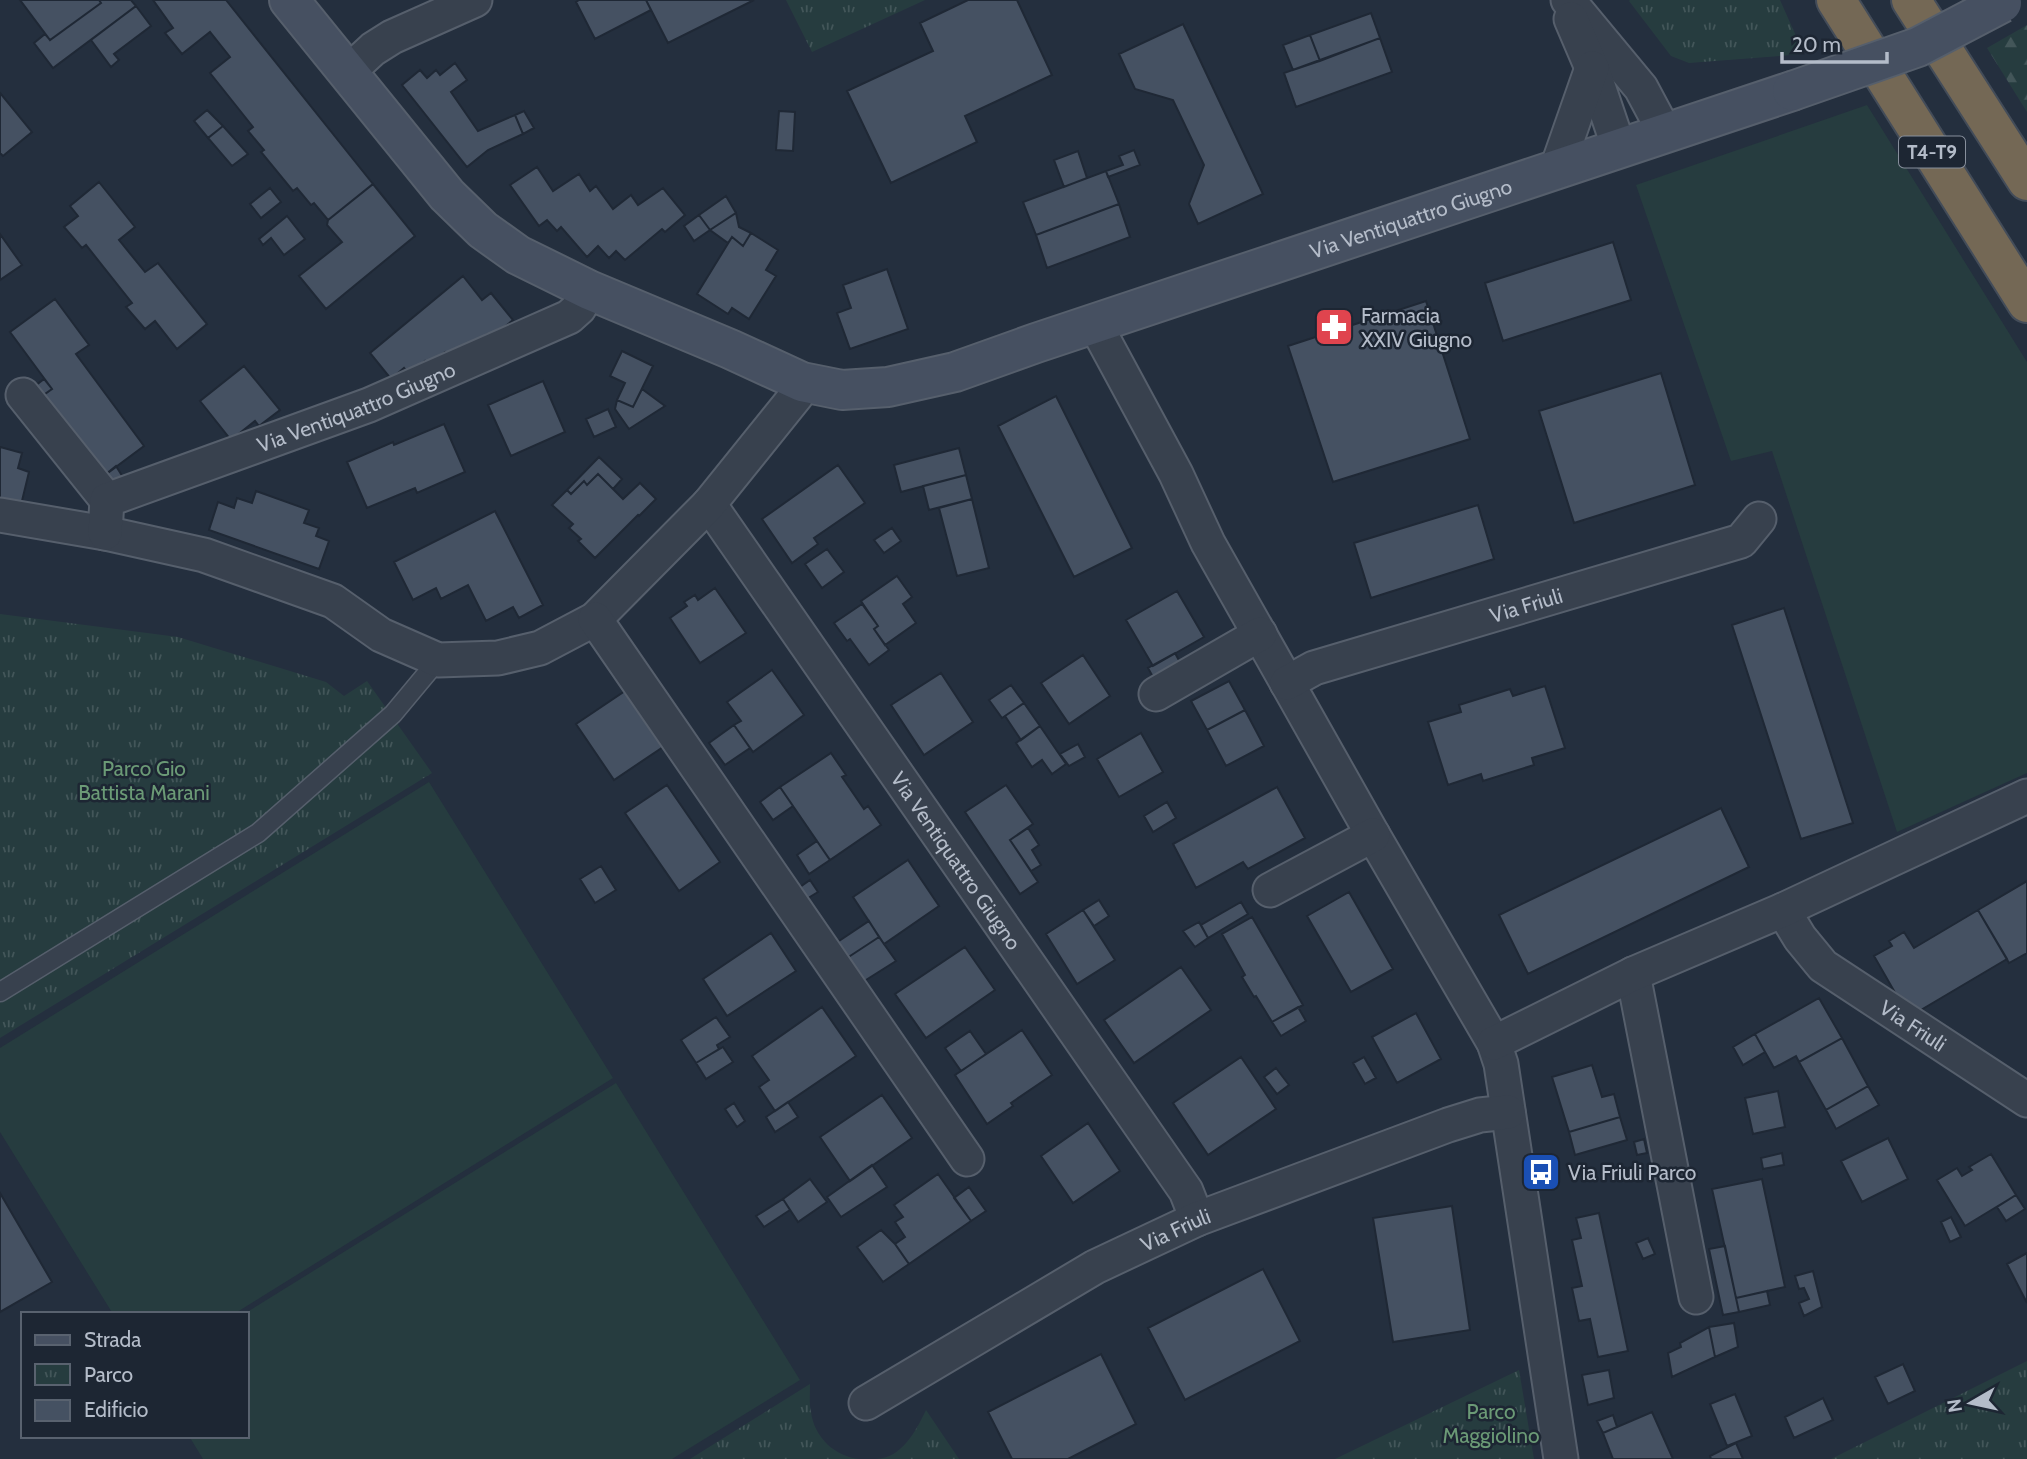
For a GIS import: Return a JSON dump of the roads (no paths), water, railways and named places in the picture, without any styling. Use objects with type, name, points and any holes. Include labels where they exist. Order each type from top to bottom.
[{"type":"highway","name":"T4-T9","points":[[1836,0],[2027,303]]},
{"type":"highway","name":"T4-T9","points":[[1911,0],[2027,181]]},
{"type":"street","name":"Via Ventiquattro Giugno","points":[[289,0],[447,195],[483,230],[518,255],[589,290],[802,382],[842,390],[888,387],[955,372],[1918,47],[2005,1]]},
{"type":"street","points":[[347,73],[373,49],[392,37],[475,0]]},
{"type":"street","points":[[1566,0],[1619,148]]},
{"type":"street","points":[[1566,0],[1641,88],[1665,133]]},
{"type":"street","points":[[1557,168],[1592,68]]},
{"type":"street","name":"Via Ventiquattro Giugno","points":[[107,500],[369,405],[569,317],[579,308],[589,290]]},
{"type":"street","points":[[1096,324],[1176,474],[1208,543],[1493,1043],[1501,1064],[1560,1459]]},
{"type":"street","points":[[0,515],[105,533],[204,555],[332,601],[381,635],[438,660],[498,658],[540,648],[595,619],[709,504],[796,396],[802,382]]},
{"type":"street","points":[[23,394],[107,500],[105,533]]},
{"type":"street","name":"Via Ventiquattro Giugno","points":[[709,504],[1186,1191],[1198,1219]]},
{"type":"street","name":"Via Friuli","points":[[1287,682],[1314,668],[1741,541],[1759,519]]},
{"type":"street","points":[[595,619],[967,1159]]},
{"type":"street","points":[[1156,694],[1260,634]]},
{"type":"street","points":[[1493,1043],[1633,974],[1783,910],[2027,796]]},
{"type":"street","points":[[1270,890],[1373,835]]},
{"type":"street","name":"Via Friuli","points":[[1783,910],[1800,938],[1824,966],[2027,1100]]},
{"type":"street","points":[[1633,974],[1696,1297]]},
{"type":"street","name":"Via Friuli","points":[[866,1403],[1095,1267],[1198,1219],[1448,1125],[1480,1115],[1508,1112]]},
{"type":"lane","points":[[0,992],[258,833],[393,714],[438,660]]},
{"type":"place","name":"Farmacia XXIV Giugno","points":[[1334,327]]},
{"type":"place","name":"Via Friuli Parco","points":[[1541,1172]]},
{"type":"park label","name":"Parco Gio Battista Marani","points":[[144,780]]},
{"type":"park label","name":"Parco Maggiolino","points":[[1491,1423]]}]
